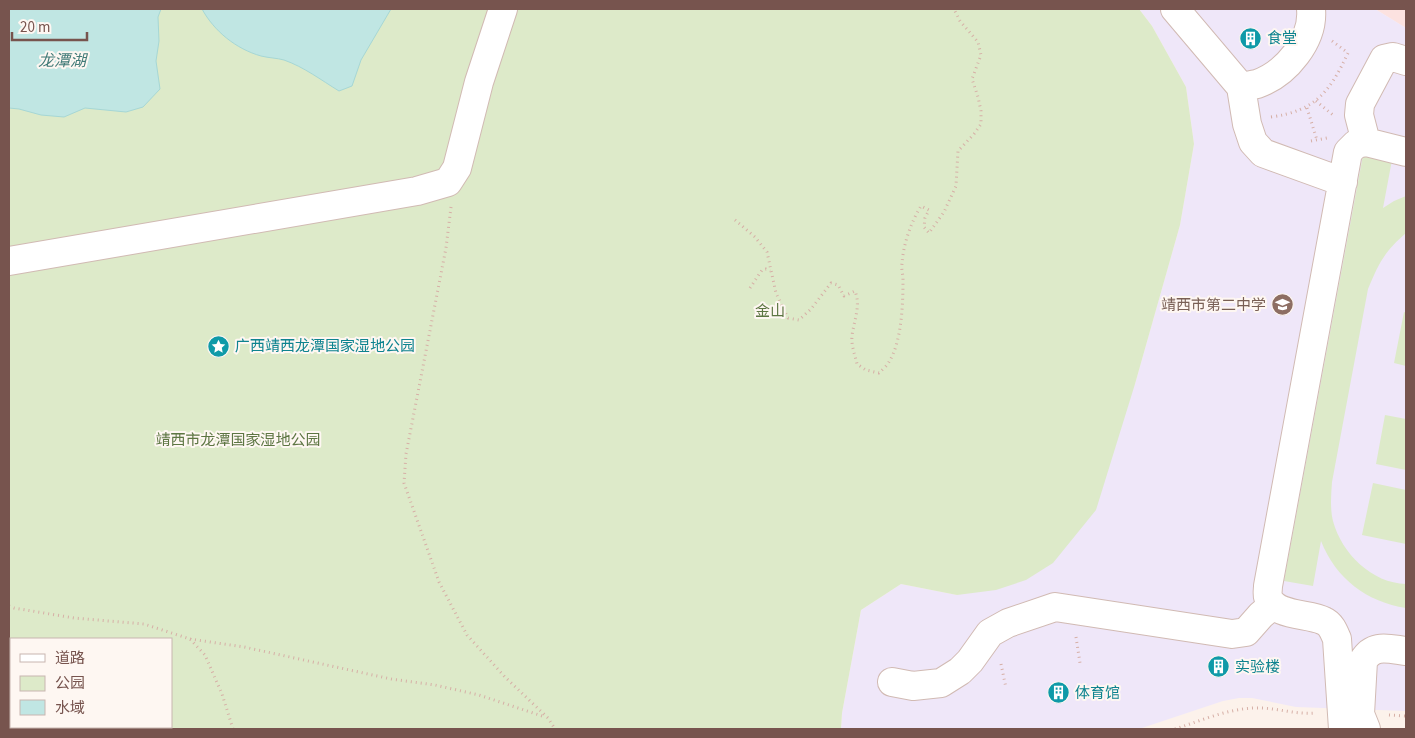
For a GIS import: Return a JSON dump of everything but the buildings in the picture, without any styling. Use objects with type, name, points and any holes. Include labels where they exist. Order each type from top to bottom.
[{"type":"street","points":[[9,261],[417,191],[448,182],[457,168],[476,91],[502,9]]},
{"type":"street","points":[[1175,9],[1241,86],[1253,142],[1263,154],[1343,182]]},
{"type":"street","points":[[1241,86],[1258,83],[1286,65],[1298,54],[1310,16]]},
{"type":"street","points":[[1366,142],[1359,115],[1360,104],[1384,59],[1401,58],[1406,62]]},
{"type":"street","points":[[1353,722],[1337,639],[1332,628],[1324,621],[1283,611],[1273,605],[1268,597],[1268,586],[1348,152],[1356,144],[1366,142],[1406,152]]},
{"type":"street","points":[[892,682],[913,686],[941,683],[970,662],[990,633],[1008,623],[1055,607],[1232,634],[1246,632],[1273,605]]},
{"type":"street","points":[[1353,722],[1363,661],[1367,653],[1375,648],[1406,651]]},
{"type":"path","points":[[735,220],[755,237],[767,252],[776,293],[788,318],[798,320],[811,309],[831,283],[838,285],[844,296],[854,291],[858,299],[852,338],[857,364],[866,370],[879,374],[889,362],[897,341],[902,315],[902,264],[904,248],[914,216],[921,206],[929,210],[925,218],[924,227],[929,233],[936,226],[956,186],[958,151],[974,134],[980,124],[978,97],[972,79],[980,55],[978,42],[960,21],[954,9]]},
{"type":"path","points":[[1246,115],[1252,118],[1264,118],[1292,113],[1307,108],[1325,91],[1348,53],[1310,16]]},
{"type":"path","points":[[1307,108],[1317,140]]},
{"type":"path","points":[[1307,142],[1335,134]]},
{"type":"path","points":[[448,182],[451,212],[406,454],[404,482],[439,582],[466,635],[505,677],[548,718],[555,729]]},
{"type":"path","points":[[750,288],[762,270],[770,271]]},
{"type":"path","points":[[9,606],[74,618],[144,624],[190,639],[226,644],[391,679],[479,695],[548,718]]},
{"type":"path","points":[[190,639],[205,655],[222,694],[233,729]]},
{"type":"path","points":[[1076,640],[1080,663]]},
{"type":"path","points":[[1000,659],[1006,688]]},
{"type":"path","points":[[1175,729],[1235,710],[1270,708],[1305,714],[1322,712],[1353,722],[1406,716]]},
{"type":"shaded area","name":"靖西市第二中学","points":[[1139,9],[1375,9],[1406,28],[1406,711],[1296,707],[1252,698],[1239,698],[1223,701],[1139,729],[841,729],[842,713],[861,610],[901,584],[957,595],[1135,384],[1180,225],[1194,144],[1186,87],[1152,26]]},
{"type":"shaded area","points":[[1375,9],[1406,9],[1406,28],[1380,12]]},
{"type":"green space","points":[[9,9],[1139,9],[1152,26],[1186,87],[1194,144],[1180,225],[1135,384],[1096,510],[1053,563],[1026,580],[996,590],[957,595],[901,584],[861,610],[842,713],[841,729],[9,729]]},
{"type":"green space","points":[[1363,155],[1392,160],[1383,208],[1406,196],[1406,233],[1392,246],[1383,258],[1368,289],[1332,482],[1331,512],[1337,533],[1343,545],[1360,564],[1382,578],[1406,584],[1406,608],[1378,600],[1354,586],[1335,567],[1321,541],[1313,586],[1284,581]]},
{"type":"green space","points":[[1404,312],[1406,313],[1406,366],[1394,363]]},
{"type":"green space","points":[[1385,415],[1406,419],[1406,470],[1376,464]]},
{"type":"green space","points":[[1373,483],[1406,490],[1406,544],[1362,535]]},
{"type":"water","name":"龙潭湖","points":[[9,9],[161,9],[158,17],[159,41],[156,61],[160,89],[143,107],[126,112],[85,108],[64,117],[41,115],[9,108]]},
{"type":"water","points":[[202,9],[391,9],[361,60],[352,86],[339,91],[298,66],[281,59],[261,56],[243,49],[219,32]]},
{"type":"place","name":"食堂","points":[[1251,38]]},
{"type":"place","name":"靖西市第二中学","points":[[1282,305]]},
{"type":"place","name":"广西靖西龙潭国家湿地公园","points":[[219,346]]},
{"type":"place","name":"实验楼","points":[[1219,667]]},
{"type":"place","name":"体育馆","points":[[1059,693]]},
{"type":"park label","name":"金山","points":[[770,311]]},
{"type":"park label","name":"靖西市龙潭国家湿地公园","points":[[238,440]]}]
